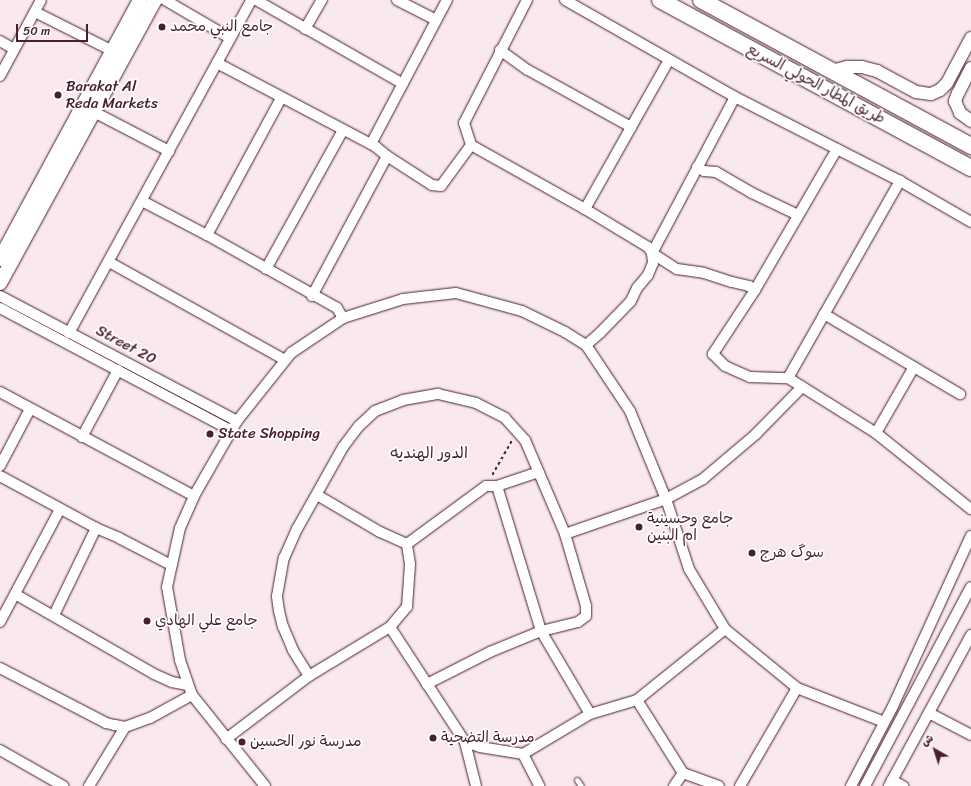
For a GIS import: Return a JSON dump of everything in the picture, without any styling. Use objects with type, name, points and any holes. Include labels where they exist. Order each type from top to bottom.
[{"type":"highway","name":"طريق المطار الحولي السريع","points":[[660,0],[971,168]]},
{"type":"highway","name":"طريق المطار الحولي السريع","points":[[701,0],[971,146]]},
{"type":"main road","points":[[0,259],[5,239],[113,51],[140,0]]},
{"type":"main road","points":[[0,284],[155,0]]},
{"type":"street","points":[[0,76],[41,0]]},
{"type":"street","points":[[165,0],[230,38]]},
{"type":"street","points":[[69,332],[109,262],[251,0]]},
{"type":"street","points":[[256,0],[403,84]]},
{"type":"street","points":[[305,29],[322,0]]},
{"type":"street","points":[[397,0],[436,20]]},
{"type":"street","points":[[371,144],[447,0]]},
{"type":"street","points":[[527,0],[464,122],[471,145],[585,209],[648,247],[652,253],[677,269],[704,272],[755,290]]},
{"type":"street","points":[[565,0],[735,97],[900,181],[971,222]]},
{"type":"street","points":[[35,12],[113,51]]},
{"type":"street","points":[[832,71],[846,67],[862,67],[877,71],[916,92],[931,94],[940,90],[947,83],[971,38]]},
{"type":"street","points":[[0,41],[14,49]]},
{"type":"street","points":[[500,50],[528,70],[631,127]]},
{"type":"street","points":[[585,209],[669,60]]},
{"type":"street","points":[[217,63],[371,144],[432,185],[441,186],[471,145]]},
{"type":"street","points":[[971,68],[955,101],[960,113],[971,121]]},
{"type":"street","points":[[586,345],[600,333],[631,301],[637,288],[648,275],[653,263],[652,253],[696,167],[735,97]]},
{"type":"street","points":[[207,235],[281,98]]},
{"type":"street","points":[[94,112],[169,151]]},
{"type":"street","points":[[266,269],[343,130]]},
{"type":"street","points":[[837,150],[755,290],[713,354],[725,366],[750,378],[788,378],[876,433],[971,509]]},
{"type":"street","points":[[312,296],[387,156]]},
{"type":"street","points":[[696,167],[704,171],[716,172],[752,193],[798,215]]},
{"type":"street","points":[[788,378],[900,181]]},
{"type":"street","points":[[142,201],[207,235],[312,296],[337,308],[343,318]]},
{"type":"street","points":[[109,262],[285,360]]},
{"type":"street","points":[[265,786],[192,695],[188,685],[180,660],[167,587],[180,528],[194,496],[237,421],[291,353],[343,318],[403,299],[456,294],[522,311],[565,332],[586,345],[630,411],[666,499],[688,569],[725,629],[797,688],[884,722]]},
{"type":"street","name":"Street 20","points":[[0,296],[237,421]]},
{"type":"street","name":"Street 20","points":[[0,308],[232,430]]},
{"type":"street","points":[[824,314],[960,394]]},
{"type":"street","points":[[876,433],[914,367]]},
{"type":"street","points":[[82,437],[118,370]]},
{"type":"street","points":[[565,534],[666,499],[703,479],[756,434],[802,387]]},
{"type":"street","points":[[0,392],[30,410],[194,496]]},
{"type":"street","points":[[309,676],[293,650],[283,627],[277,596],[284,558],[297,529],[343,447],[359,426],[375,411],[403,400],[438,394],[476,403],[505,418],[525,440],[565,534],[586,606],[586,616],[578,622],[541,631],[490,652],[427,684]]},
{"type":"street","points":[[0,466],[30,410]]},
{"type":"street","points":[[407,544],[486,486],[497,486],[539,472]]},
{"type":"street","points":[[0,476],[96,528],[119,538],[171,565]]},
{"type":"street","points":[[497,486],[541,631],[590,714]]},
{"type":"street","points":[[317,495],[380,532],[407,544]]},
{"type":"street","points":[[0,622],[60,509]]},
{"type":"street","points":[[54,615],[96,528]]},
{"type":"street","points":[[851,786],[893,706],[971,536]]},
{"type":"street","points":[[226,738],[309,676],[390,627],[407,607],[410,564],[407,544]]},
{"type":"street","points":[[864,786],[971,586]]},
{"type":"street","points":[[15,594],[166,680],[188,685]]},
{"type":"street","points":[[390,627],[465,742],[476,786]]},
{"type":"street","points":[[465,742],[480,747],[523,754],[590,714],[637,700],[725,629]]},
{"type":"street","points":[[903,786],[891,783],[929,713],[968,648],[971,635]]},
{"type":"street","points":[[0,668],[106,723],[125,727],[150,718],[192,695]]},
{"type":"street","points":[[740,786],[797,688]]},
{"type":"street","points":[[637,700],[683,773],[719,786]]},
{"type":"street","points":[[893,706],[904,711]]},
{"type":"street","points":[[929,713],[971,735]]},
{"type":"street","points":[[89,786],[125,727]]},
{"type":"street","points":[[0,750],[63,786]]},
{"type":"street","points":[[523,754],[539,786]]},
{"type":"street","points":[[674,786],[683,773]]},
{"type":"lane","points":[[577,780],[581,786]]},
{"type":"path","points":[[486,486],[517,432]]},
{"type":"place","name":"جامع النبي محمد","points":[[162,27]]},
{"type":"place","name":"Barakat Al Reda Markets","points":[[58,95]]},
{"type":"place","name":"State Shopping","points":[[210,434]]},
{"type":"place","name":"جامع وحسينية ام البنين","points":[[639,527]]},
{"type":"place","name":"سوگ هرج","points":[[752,553]]},
{"type":"place","name":"جامع علي الهادي","points":[[147,621]]},
{"type":"place","name":"مدرسة التضحية","points":[[433,738]]},
{"type":"place","name":"مدرسة نور الحسين","points":[[242,742]]},
{"type":"district","name":"الدور الهنديه","points":[[429,453]]}]
